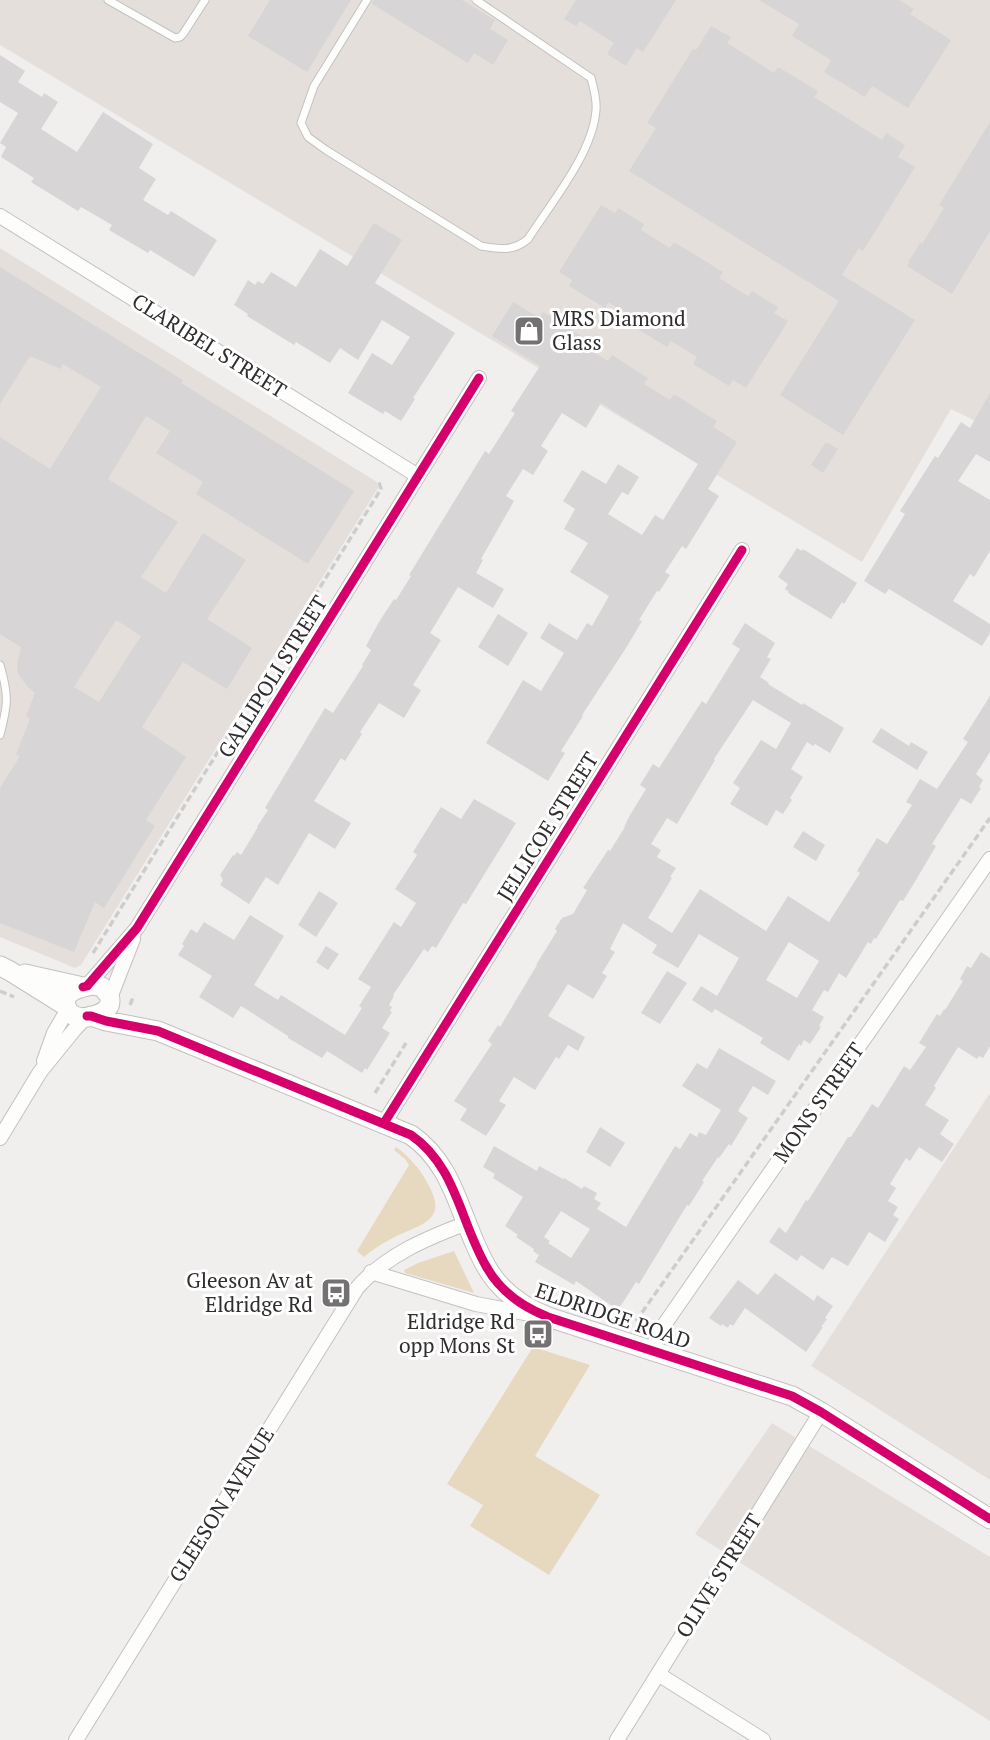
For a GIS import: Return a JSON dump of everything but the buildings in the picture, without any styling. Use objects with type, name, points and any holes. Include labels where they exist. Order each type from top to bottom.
[{"type":"street","name":"CLARIBEL STREET","points":[[0,216],[418,476]]},
{"type":"street","name":"GALLIPOLI STREET","points":[[85,987],[137,928],[479,378]]},
{"type":"street","name":"JELLICOE STREET","points":[[384,1123],[742,550]]},
{"type":"street","name":"MONS STREET","points":[[651,1350],[662,1328],[691,1285],[990,859]]},
{"type":"street","name":"GALLIPOLI STREET","points":[[110,999],[137,928]]},
{"type":"street","points":[[5,969],[85,987]]},
{"type":"street","points":[[5,969],[52,996],[67,1008],[74,1016],[89,1016],[105,1010],[110,999],[107,990],[94,985],[73,990],[69,994],[67,1008],[54,1033],[40,1072]]},
{"type":"street","name":"ELDRIDGE ROAD","points":[[110,999],[158,1031]]},
{"type":"street","name":"ELDRIDGE ROAD","points":[[89,1016],[158,1031],[411,1135],[429,1150],[450,1180],[486,1266],[499,1284],[525,1306],[548,1317],[784,1392],[821,1412],[990,1519]]},
{"type":"street","points":[[0,1138],[40,1072],[89,1016]]},
{"type":"street","name":"GLEESON AVENUE","points":[[76,1740],[357,1287],[371,1272],[404,1250],[467,1223]]},
{"type":"street","points":[[371,1272],[476,1304],[548,1317]]},
{"type":"street","name":"OLIVE STREET","points":[[617,1740],[821,1412]]},
{"type":"street","points":[[658,1674],[763,1740]]},
{"type":"lane","points":[[108,0],[175,38],[183,34],[205,0]]},
{"type":"lane","points":[[367,0],[314,86],[301,123],[303,130],[314,143],[481,246],[508,248],[520,246],[528,239],[578,164],[593,130],[595,93],[591,78],[476,0]]},
{"type":"lane","points":[[0,665],[7,689],[7,709],[0,735]]},
{"type":"path","points":[[636,1321],[990,818]]},
{"type":"path","points":[[375,1093],[406,1043]]},
{"type":"shaded area","points":[[0,0],[990,0],[990,428],[951,409],[862,562],[0,45]]},
{"type":"shaded area","points":[[0,248],[377,482],[378,488],[81,965],[75,968],[0,937]]},
{"type":"shaded area","points":[[990,1093],[990,1480],[811,1366]]},
{"type":"shaded area","points":[[396,1147],[422,1173],[428,1184],[434,1197],[433,1215],[364,1257],[357,1251],[409,1165],[394,1150]]},
{"type":"shaded area","points":[[454,1251],[474,1293],[405,1273],[404,1270],[418,1263]]},
{"type":"shaded area","points":[[533,1347],[590,1365],[535,1456],[600,1495],[549,1575],[470,1526],[483,1505],[447,1484]]},
{"type":"shaded area","points":[[772,1423],[990,1557],[990,1721],[695,1534]]},
{"type":"cycle path","points":[[83,987],[87,986],[137,928],[479,378]]},
{"type":"cycle path","points":[[384,1123],[742,550]]},
{"type":"cycle path","points":[[87,1016],[158,1031],[411,1135],[426,1148],[448,1178],[477,1249],[491,1275],[521,1303],[548,1317],[792,1396],[990,1519]]},
{"type":"place","name":"MRS Diamond Glass","points":[[529,331]]},
{"type":"place","name":"Gleeson Av at Eldridge Rd","points":[[336,1293]]},
{"type":"place","name":"Eldridge Rd opp Mons St","points":[[538,1334]]}]
